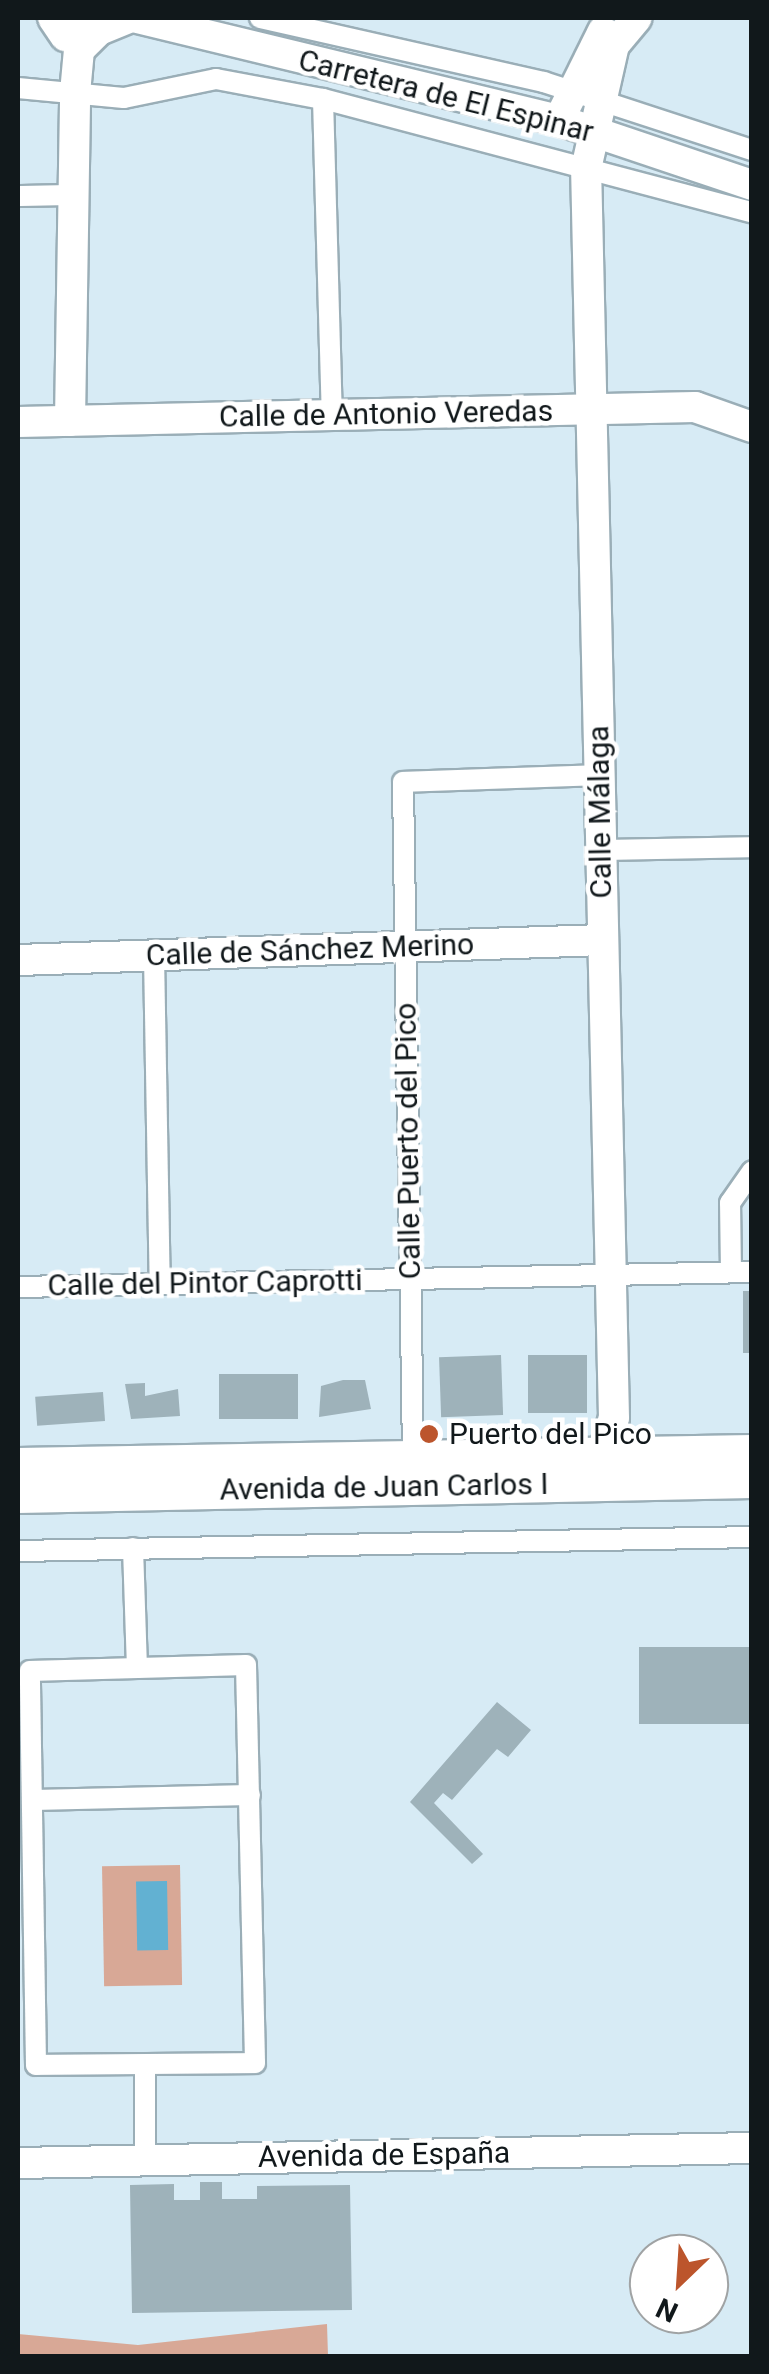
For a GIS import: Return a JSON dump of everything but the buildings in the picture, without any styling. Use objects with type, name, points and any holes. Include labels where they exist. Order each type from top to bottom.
[{"type":"highway","name":"Avenida de Juan Carlos I","points":[[18,1494],[752,1479]]},
{"type":"highway","name":"Avenida de Juan Carlos I","points":[[18,1517],[752,1503]]},
{"type":"street","points":[[70,421],[74,93],[70,27],[99,30],[128,18]]},
{"type":"street","name":"Carretera de El Espinar","points":[[137,18],[558,120],[752,186]]},
{"type":"street","points":[[260,18],[586,94],[752,150]]},
{"type":"street","points":[[586,94],[614,18]]},
{"type":"street","points":[[558,120],[586,94],[614,44],[637,18]]},
{"type":"street","points":[[18,88],[124,98],[216,80],[322,99],[586,169],[691,191],[752,212]]},
{"type":"street","name":"Calle Málaga","points":[[586,94],[607,136],[586,169]]},
{"type":"street","points":[[322,99],[332,416]]},
{"type":"street","name":"Calle Málaga","points":[[558,120],[586,169],[614,1418],[604,1452]]},
{"type":"street","points":[[18,196],[72,195]]},
{"type":"street","name":"Calle de Antonio Veredas","points":[[18,422],[695,408],[752,427]]},
{"type":"street","name":"Calle Puerto del Pico","points":[[413,1456],[402,782],[599,775]]},
{"type":"street","points":[[601,850],[752,847]]},
{"type":"street","name":"Calle de Sánchez Merino","points":[[18,960],[603,940]]},
{"type":"street","points":[[154,955],[160,1284]]},
{"type":"street","points":[[741,1261],[730,1203],[752,1171]]},
{"type":"street","name":"Calle del Pintor Caprotti","points":[[18,1287],[610,1275],[741,1261]]},
{"type":"street","name":"Avenida de Juan Carlos I","points":[[18,1463],[752,1450]]},
{"type":"street","name":"Avenida de Juan Carlos I","points":[[18,1550],[752,1536]]},
{"type":"street","points":[[133,1548],[136,1668]]},
{"type":"street","points":[[246,1666],[250,1795],[256,2063],[36,2065],[30,1671],[246,1666]]},
{"type":"street","points":[[34,1800],[250,1795]]},
{"type":"street","points":[[145,2067],[146,2160]]},
{"type":"street","name":"Avenida de España","points":[[18,2162],[752,2148]]},
{"type":"shaded area","points":[[180,1865],[182,1985],[104,1986],[102,1866]]},
{"type":"shaded area","points":[[327,2324],[328,2356],[18,2356],[18,2334],[138,2345]]},
{"type":"water","points":[[167,1881],[168,1950],[137,1951],[136,1882]]},
{"type":"place","name":"Puerto del Pico","points":[[429,1434]]}]
